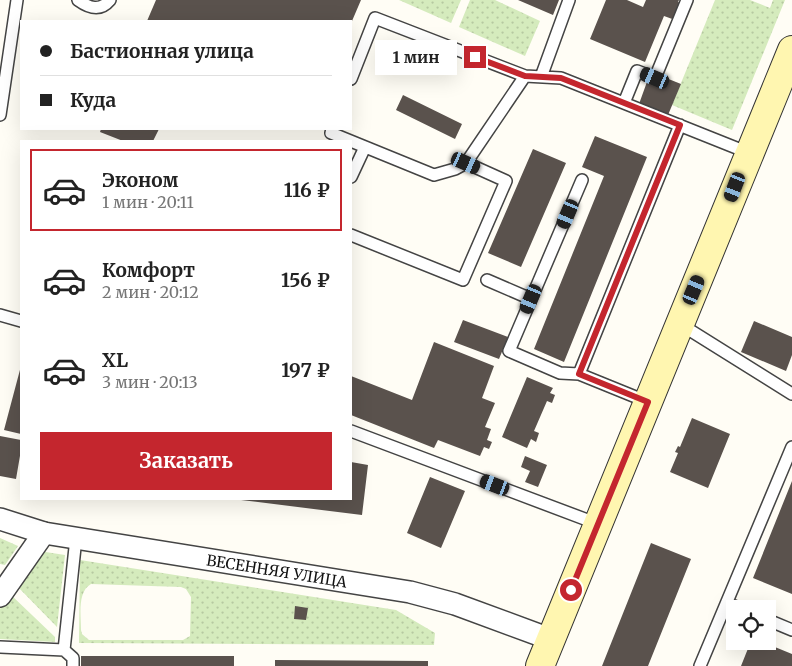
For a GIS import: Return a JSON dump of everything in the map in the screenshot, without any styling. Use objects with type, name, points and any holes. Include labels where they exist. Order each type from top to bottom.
[{"type":"main road","points":[[540,666],[792,50]]},
{"type":"street","name":"ВЕСЕННЯЯ УЛИЦА","points":[[0,519],[44,533],[410,592],[455,604],[550,639]]},
{"type":"street","points":[[0,596],[44,533]]},
{"type":"lane","points":[[0,115],[17,0]]},
{"type":"lane","points":[[78,0],[87,6],[95,8],[105,6],[110,0]]},
{"type":"lane","points":[[541,77],[569,0]]},
{"type":"lane","points":[[624,103],[638,70],[655,78],[688,0]]},
{"type":"lane","points":[[352,76],[375,18],[525,76],[561,78],[749,153]]},
{"type":"lane","points":[[352,141],[434,175],[455,169],[466,163],[525,76]]},
{"type":"lane","points":[[579,374],[680,125]]},
{"type":"lane","points":[[328,130],[350,140]]},
{"type":"lane","points":[[352,175],[365,147]]},
{"type":"lane","points":[[352,235],[463,280],[506,181],[466,163]]},
{"type":"lane","points":[[582,180],[509,351],[560,373],[579,374],[648,402]]},
{"type":"lane","points":[[487,280],[531,299]]},
{"type":"lane","points":[[0,315],[20,321]]},
{"type":"lane","points":[[680,324],[792,394]]},
{"type":"lane","points":[[352,431],[598,524]]},
{"type":"lane","points":[[728,600],[792,447]]},
{"type":"lane","points":[[64,650],[76,538]]},
{"type":"lane","points":[[700,666],[726,605]]},
{"type":"lane","points":[[776,623],[792,630]]},
{"type":"lane","points":[[0,647],[64,650],[73,658],[72,666]]},
{"type":"green space","points":[[399,0],[461,0],[451,23]]},
{"type":"green space","points":[[470,0],[495,0],[540,21],[525,56],[459,27]]},
{"type":"green space","points":[[715,0],[750,0],[770,8],[773,0],[785,0],[732,130],[672,105]]},
{"type":"green space","points":[[0,538],[18,546],[5,565],[0,564]]},
{"type":"green space","points":[[39,551],[65,555],[57,627],[16,585]]},
{"type":"green space","points":[[80,560],[396,610],[435,633],[434,645],[79,643]],"holes":[[[91,584],[181,587],[186,589],[191,597],[190,636],[183,640],[89,640],[82,634],[80,611],[82,598],[84,592]]]},
{"type":"green space","points":[[10,594],[55,637],[55,642],[0,639],[0,609]]},
{"type":"building","points":[[156,0],[361,0],[352,21],[147,20]]},
{"type":"building","points":[[518,0],[559,0],[553,15]]},
{"type":"building","points":[[606,0],[627,0],[643,7],[646,0],[679,0],[678,2],[682,4],[675,20],[664,16],[645,62],[590,39]]},
{"type":"building","points":[[666,78],[681,84],[668,115],[639,104],[648,79],[663,84]]},
{"type":"building","points":[[403,95],[462,124],[455,139],[396,110]]},
{"type":"building","points":[[101,130],[158,130],[154,140],[120,140],[100,132]]},
{"type":"building","points":[[595,136],[647,157],[564,362],[534,349],[604,176],[582,167]]},
{"type":"building","points":[[533,149],[566,163],[521,267],[488,253]]},
{"type":"building","points":[[463,320],[508,337],[499,359],[454,342]]},
{"type":"building","points":[[754,321],[792,337],[792,355],[786,371],[741,352]]},
{"type":"building","points":[[434,342],[494,366],[482,398],[495,403],[485,427],[491,429],[487,440],[492,442],[489,449],[484,447],[480,456],[438,440],[434,448],[352,415],[352,376],[412,400]]},
{"type":"building","points":[[20,370],[20,434],[4,430]]},
{"type":"building","points":[[527,377],[553,388],[550,393],[555,395],[552,403],[547,401],[534,431],[539,433],[536,442],[531,439],[527,448],[502,437]]},
{"type":"building","points":[[692,418],[730,434],[708,488],[670,472],[678,453],[675,452],[678,446],[680,447]]},
{"type":"building","points":[[0,436],[20,440],[20,456],[16,479],[0,476]]},
{"type":"building","points":[[525,456],[547,465],[538,487],[525,482],[530,471],[521,467]]},
{"type":"building","points":[[352,462],[368,465],[362,515],[241,500],[352,500]]},
{"type":"building","points":[[430,477],[465,491],[441,548],[407,533]]},
{"type":"building","points":[[792,481],[792,594],[753,578]]},
{"type":"building","points":[[651,543],[691,559],[648,666],[602,666]]},
{"type":"building","points":[[295,606],[308,608],[306,620],[294,619]]},
{"type":"building","points":[[776,648],[792,654],[792,666],[741,666],[747,650],[776,650]]},
{"type":"building","points":[[81,656],[234,656],[234,666],[81,666]]},
{"type":"building","points":[[275,660],[428,661],[428,666],[275,666]]},
{"type":"route","points":[[475,57],[525,76],[561,78],[680,125],[579,374],[648,402],[571,590]]}]
